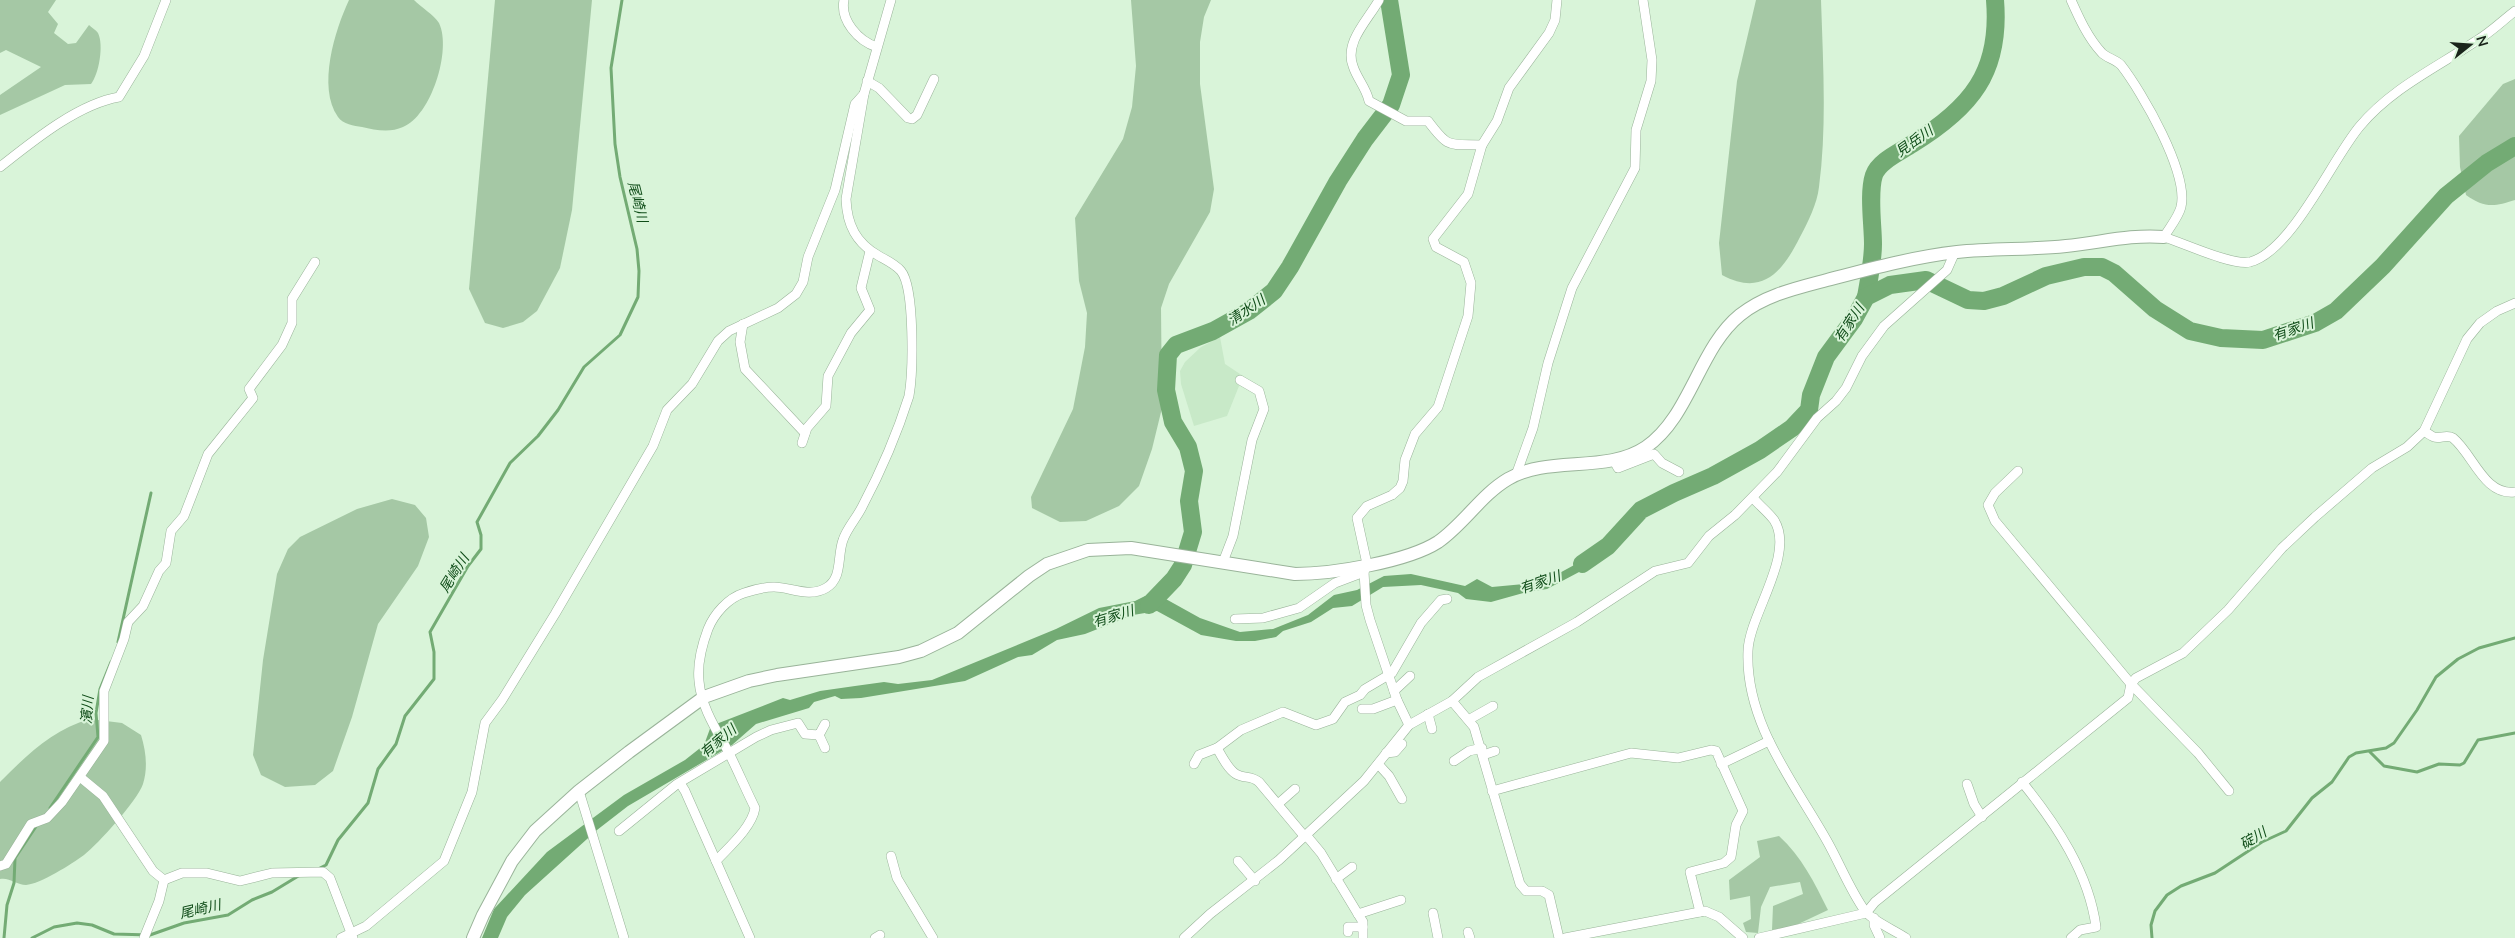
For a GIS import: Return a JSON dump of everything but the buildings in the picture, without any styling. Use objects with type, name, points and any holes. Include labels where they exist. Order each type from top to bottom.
[{"type":"street","points":[[0,167],[39,137],[98,102],[119,97],[144,56],[166,0]]},
{"type":"street","points":[[844,0],[843,13],[848,23],[865,42],[877,47]]},
{"type":"street","points":[[716,861],[745,828],[754,815],[755,808],[706,709],[699,684],[698,670],[703,643],[712,620],[724,604],[739,594],[774,587],[808,592],[826,588],[833,581],[839,569],[842,544],[846,531],[861,508],[906,408],[912,382],[908,287],[902,272],[895,265],[870,251],[854,234],[847,214],[846,199],[864,94],[891,0]]},
{"type":"street","points":[[1379,0],[1351,46],[1350,56],[1353,68],[1362,80],[1373,104],[1406,121],[1428,121],[1443,141],[1452,144],[1482,145]]},
{"type":"street","points":[[1409,724],[1396,700],[1366,605],[1365,571],[1357,522],[1358,514],[1367,506],[1392,495],[1400,488],[1403,481],[1405,460],[1415,434],[1438,407],[1468,316],[1471,283],[1464,262],[1436,248],[1433,239],[1468,194],[1482,145],[1497,121],[1509,88],[1555,20],[1557,0]]},
{"type":"street","points":[[1516,475],[1533,428],[1548,363],[1572,288],[1635,168],[1636,130],[1651,81],[1650,41],[1643,0]]},
{"type":"street","points":[[2071,0],[2085,30],[2100,51],[2122,68],[2145,102],[2171,150],[2182,202],[2179,213],[2164,237]]},
{"type":"street","points":[[1234,619],[1263,618],[1299,608],[1335,583],[1419,551],[1437,542],[1497,487],[1516,475],[1538,469],[1613,459],[1645,448],[1667,427],[1716,344],[1739,316],[1760,302],[1787,291],[1885,265],[1955,252],[2065,246],[2145,235],[2164,237],[2231,261],[2250,262],[2265,255],[2287,234],[2360,125],[2389,99],[2424,72],[2477,41],[2515,11]]},
{"type":"street","points":[[867,82],[879,88],[912,119],[918,115],[934,78]]},
{"type":"street","points":[[341,938],[352,936],[366,926],[444,861],[472,792],[484,723],[502,700],[555,614],[653,446],[667,410],[692,384],[718,341],[729,331],[788,302],[803,282],[808,257],[835,190],[854,104],[864,94]]},
{"type":"street","points":[[802,444],[805,433],[826,406],[826,386],[832,367],[851,333],[870,310],[861,288],[870,251]]},
{"type":"street","points":[[1184,938],[1210,914],[1255,881],[1364,781],[1409,724],[1452,701],[1478,677],[1576,622],[1655,571],[1688,562],[1709,536],[1753,498],[1777,472],[1817,418],[1836,402],[1846,388],[1862,356],[1884,326],[1947,270],[1955,252]]},
{"type":"street","points":[[0,866],[6,864],[31,824],[45,819],[62,802],[104,740],[104,691],[128,622],[143,606],[159,571],[166,563],[171,531],[184,516],[208,454],[230,430],[253,398],[249,389],[282,345],[292,323],[292,299],[315,262]]},
{"type":"street","points":[[1870,916],[1875,902],[2128,698],[2131,693],[2131,684],[2136,678],[2182,653],[2228,610],[2282,548],[2314,517],[2372,468],[2407,447],[2424,431],[2467,340],[2480,323],[2497,311],[2515,303]]},
{"type":"street","points":[[743,324],[740,342],[745,369],[805,433]]},
{"type":"street","points":[[1223,562],[1233,536],[1252,440],[1264,409],[1259,391],[1240,380]]},
{"type":"street","points":[[2424,431],[2436,438],[2449,436],[2452,438],[2469,455],[2484,479],[2496,488],[2515,492]]},
{"type":"street","points":[[1613,459],[1618,468],[1654,454],[1662,463],[1679,472]]},
{"type":"street","points":[[2018,471],[1995,493],[1987,508],[2003,531],[2131,684],[2198,753],[2230,791]]},
{"type":"street","points":[[1753,498],[1774,520],[1779,539],[1775,570],[1750,633],[1748,651],[1751,691],[1769,741],[1870,916],[1880,938]]},
{"type":"street","points":[[473,938],[483,914],[512,861],[535,831],[580,797],[664,724],[704,697],[748,681],[899,657],[921,651],[958,632],[1029,576],[1066,556],[1108,548],[1164,553],[1302,574],[1365,571]]},
{"type":"street","points":[[1194,764],[1199,755],[1217,748],[1240,730],[1283,712],[1316,725],[1332,719],[1345,702],[1389,675],[1398,665],[1424,620],[1441,600],[1447,599]]},
{"type":"street","points":[[1394,691],[1410,676]]},
{"type":"street","points":[[1362,709],[1373,709],[1396,700]]},
{"type":"street","points":[[1452,701],[1470,719],[1482,751],[1520,884],[1526,891],[1542,891],[1549,895],[1559,938]]},
{"type":"street","points":[[1470,719],[1493,706]]},
{"type":"street","points":[[1428,714],[1432,729]]},
{"type":"street","points":[[619,831],[680,783],[728,752],[756,737],[781,727],[798,723],[805,734],[819,735]]},
{"type":"street","points":[[819,735],[825,724]]},
{"type":"street","points":[[819,735],[825,748]]},
{"type":"street","points":[[1721,764],[1769,741]]},
{"type":"street","points":[[1386,753],[1395,752],[1402,744]]},
{"type":"street","points":[[1217,748],[1237,775],[1253,777],[1321,853],[1358,914],[1363,927],[1363,938]]},
{"type":"street","points":[[1492,791],[1631,753],[1678,758],[1711,750],[1716,751],[1743,811],[1736,825],[1731,857],[1724,863],[1690,872],[1700,912]]},
{"type":"street","points":[[1454,761],[1468,751],[1495,751]]},
{"type":"street","points":[[1378,764],[1389,776],[1402,799]]},
{"type":"street","points":[[80,777],[103,796],[153,871],[164,880]]},
{"type":"street","points":[[2022,782],[2040,804],[2060,835],[2092,901],[2096,927],[2080,930],[2071,938]]},
{"type":"street","points":[[680,783],[750,938]]},
{"type":"street","points":[[1967,784],[1974,804],[1982,817]]},
{"type":"street","points":[[1278,804],[1295,789]]},
{"type":"street","points":[[580,797],[624,938]]},
{"type":"street","points":[[891,856],[897,878],[933,938]]},
{"type":"street","points":[[1238,861],[1255,881]]},
{"type":"street","points":[[1336,879],[1352,867]]},
{"type":"street","points":[[164,880],[182,873],[208,873],[240,881],[272,873],[318,871],[330,878],[352,936]]},
{"type":"street","points":[[144,935],[159,901],[164,880]]},
{"type":"street","points":[[1358,914],[1401,900]]},
{"type":"street","points":[[1565,938],[1605,934],[1704,911],[1720,918],[1743,938]]},
{"type":"street","points":[[1433,913],[1438,938]]},
{"type":"street","points":[[1759,938],[1870,916],[1906,938]]},
{"type":"street","points":[[1348,932],[1348,926],[1363,927]]},
{"type":"shaded area","points":[[0,0],[56,0],[48,12],[58,24],[54,33],[68,44],[76,43],[89,25],[96,31],[100,38],[101,52],[96,74],[91,84],[65,85],[0,115],[0,95],[41,67],[6,50],[0,53]]},
{"type":"shaded area","points":[[349,0],[414,0],[439,23],[443,49],[436,81],[422,110],[403,127],[393,130],[382,130],[349,124],[338,117],[332,105],[329,90],[330,58],[338,27]]},
{"type":"shaded area","points":[[495,0],[592,0],[572,210],[560,268],[537,311],[523,322],[503,328],[485,323],[469,289]]},
{"type":"shaded area","points":[[1131,0],[1211,0],[1204,17],[1200,42],[1200,84],[1214,189],[1210,212],[1169,284],[1161,308],[1162,408],[1152,449],[1139,486],[1119,506],[1086,521],[1060,522],[1032,508],[1031,497],[1073,409],[1085,347],[1087,313],[1079,281],[1075,218],[1123,139],[1132,107],[1136,66]]},
{"type":"shaded area","points":[[1756,0],[1821,0],[1824,117],[1819,187],[1809,219],[1779,270],[1760,282],[1749,283],[1736,281],[1722,275],[1719,243],[1737,81]]},
{"type":"shaded area","points":[[2515,79],[2515,200],[2495,205],[2484,204],[2466,195],[2460,167],[2459,136],[2503,84]]},
{"type":"shaded area","points":[[1220,337],[1225,364],[1243,376],[1227,416],[1194,426],[1181,384],[1180,371],[1185,362],[1201,347]]},
{"type":"shaded area","points":[[392,499],[415,505],[426,518],[429,537],[418,566],[378,624],[352,717],[333,771],[315,785],[285,787],[261,775],[253,755],[263,660],[277,574],[288,549],[300,537],[357,509]]},
{"type":"shaded area","points":[[90,719],[122,723],[141,735],[146,766],[143,784],[133,801],[107,832],[84,855],[72,863],[32,884],[23,885],[7,879],[0,879],[0,782],[52,736]]},
{"type":"shaded area","points":[[1779,836],[1801,861],[1828,910],[1794,926],[1772,930],[1773,906],[1803,894],[1800,882],[1770,887],[1761,907],[1758,933],[1746,932],[1743,923],[1751,919],[1750,896],[1730,900],[1729,880],[1760,857],[1757,841]]},
{"type":"water","points":[[1611,545],[1581,571],[1547,589],[1527,592],[1491,602],[1466,599],[1458,593],[1421,585],[1383,587],[1352,606],[1333,608],[1311,622],[1283,631],[1276,637],[1255,641],[1236,641],[1201,635],[1157,611],[1133,615],[1085,634],[1057,640],[1032,655],[1018,657],[965,681],[861,698],[841,699],[835,696],[814,702],[809,708],[756,724],[732,745],[628,806],[597,830],[525,895],[507,917],[498,938],[482,938],[494,909],[547,852],[624,795],[685,760],[704,745],[711,726],[783,698],[790,700],[820,691],[884,682],[898,684],[932,680],[1056,629],[1099,608],[1135,601],[1145,596],[1164,598],[1200,618],[1240,632],[1273,629],[1308,615],[1334,595],[1357,590],[1384,576],[1411,574],[1465,586],[1477,579],[1492,587],[1524,584],[1554,576]]},
{"type":"waterway","name":"尾崎川","points":[[320,868],[326,865],[338,840],[368,803],[378,769],[396,744],[405,716],[434,679],[434,652],[430,632],[468,566],[481,549],[481,535],[477,522],[510,463],[538,436],[558,410],[584,367],[620,335],[638,297],[639,271],[637,249],[620,177],[615,144],[611,68],[622,0]]},
{"type":"waterway","name":"清水川","points":[[1149,605],[1174,579],[1183,565],[1193,532],[1189,501],[1194,471],[1188,447],[1173,422],[1166,390],[1168,355],[1176,345],[1213,331],[1249,311],[1274,291],[1290,267],[1338,181],[1365,139],[1391,105],[1401,75],[1389,0]]},
{"type":"waterway","name":"見岳川","points":[[1866,297],[1873,250],[1871,200],[1874,175],[1880,165],[1890,157],[1933,130],[1951,116],[1966,102],[1978,86],[1987,68],[1993,48],[1996,25],[1995,0]]},
{"type":"waterway","name":"有家川","points":[[1582,564],[1608,546],[1641,510],[1713,476],[1760,450],[1792,428],[1809,410],[1811,395],[1826,357],[1854,319],[1866,297],[1890,285],[1926,280],[1968,300],[1984,301],[2003,296],[2046,276],[2084,267],[2102,267],[2114,273],[2155,309],[2190,331],[2221,338],[2263,340],[2315,323],[2336,311],[2383,266],[2446,196],[2487,163],[2515,146]]},
{"type":"waterway","name":"濱川","points":[[118,642],[151,493]]},
{"type":"waterway","name":"碇川","points":[[2152,938],[2151,925],[2155,911],[2167,895],[2181,886],[2215,873],[2262,842],[2286,831],[2312,798],[2332,782],[2349,757],[2356,753],[2386,748],[2394,743],[2417,710],[2436,677],[2458,659],[2479,648],[2515,638]]},
{"type":"waterway","name":"濱川","points":[[50,808],[98,737],[96,713],[100,689],[111,662]]},
{"type":"waterway","points":[[2370,752],[2384,766],[2417,772],[2439,764],[2460,765],[2464,763],[2478,740],[2515,733]]},
{"type":"waterway","name":"濱川","points":[[4,938],[7,905],[14,883],[15,858],[37,825]]},
{"type":"waterway","name":"尾崎川","points":[[32,938],[54,927],[77,923],[92,925],[114,934],[150,935],[184,923],[228,915],[300,875]]}]
